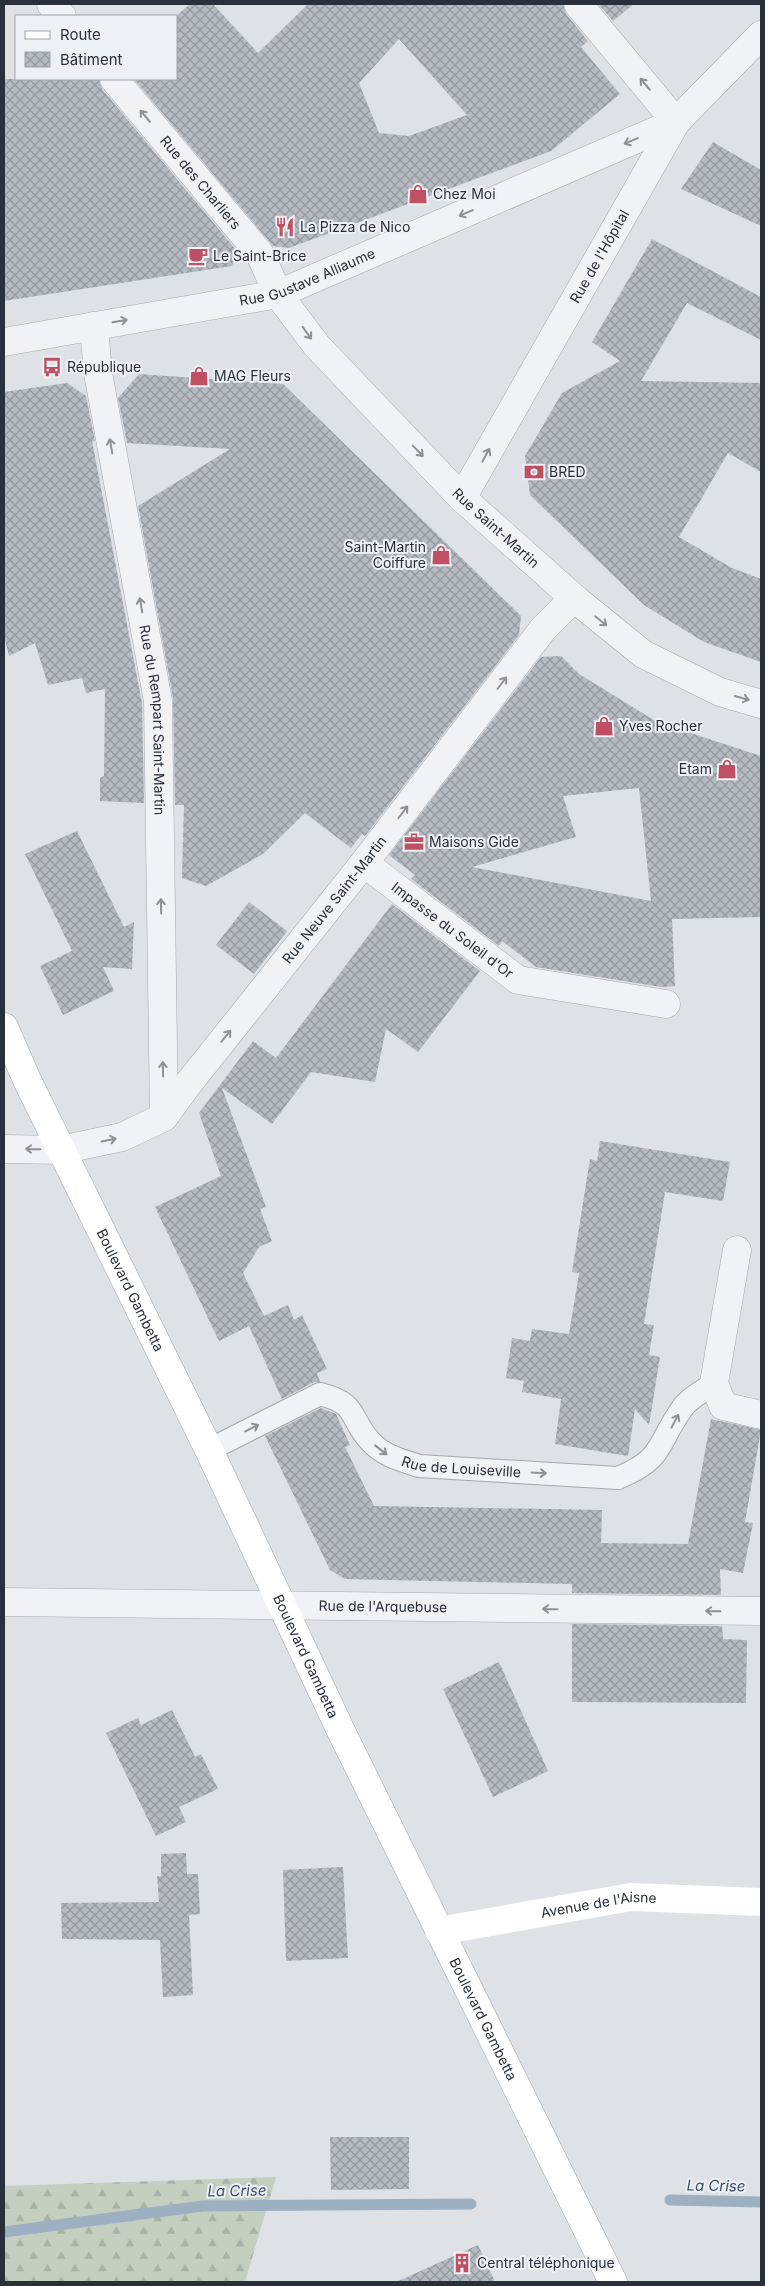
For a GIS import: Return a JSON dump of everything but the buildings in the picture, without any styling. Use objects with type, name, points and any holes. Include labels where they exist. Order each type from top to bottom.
[{"type":"main road","name":"Boulevard Gambetta","points":[[4,1027],[61,1150],[209,1450],[341,1731],[613,2282]]},
{"type":"main road","name":"Avenue de l'Aisne","points":[[439,1931],[631,1897],[761,1902]]},
{"type":"street","points":[[52,4],[61,15]]},
{"type":"street","points":[[578,4],[676,122]]},
{"type":"street","name":"Rue de l'Hôpital","points":[[462,498],[676,122],[761,35]]},
{"type":"street","name":"Rue des Charliers","points":[[115,80],[260,254],[278,294]]},
{"type":"street","name":"Rue Gustave Alliaume","points":[[4,342],[278,294],[676,122]]},
{"type":"street","name":"Rue Saint-Martin","points":[[278,294],[317,346],[462,498],[574,598],[642,654],[720,692],[761,704]]},
{"type":"street","name":"Rue du Rempart Saint-Martin","points":[[94,326],[98,373],[158,701],[164,1117]]},
{"type":"street","name":"Rue Neuve Saint-Martin","points":[[4,1149],[61,1150],[122,1137],[164,1117],[188,1084],[364,863],[543,629],[574,598]]},
{"type":"street","name":"Impasse du Soleil d'Or","points":[[364,863],[518,980],[666,1004]]},
{"type":"street","points":[[737,1250],[714,1383],[723,1406],[761,1415]]},
{"type":"street","name":"Rue de l'Arquebuse","points":[[4,1602],[761,1611]]},
{"type":"lane","name":"Rue de Louiseville","points":[[209,1450],[320,1394],[338,1398],[350,1409],[370,1442],[388,1456],[419,1466],[618,1478],[641,1468],[659,1450],[682,1408],[714,1383]]},
{"type":"green space","points":[[276,2177],[245,2282],[4,2282],[4,2186]]},
{"type":"waterway","name":"La Crise","points":[[670,2200],[761,2202]]},
{"type":"waterway","name":"La Crise","points":[[4,2232],[203,2206],[471,2204]]},
{"type":"place","name":"Chez Moi","points":[[418,194]]},
{"type":"place","name":"La Pizza de Nico","points":[[285,227]]},
{"type":"place","name":"Le Saint-Brice","points":[[198,256]]},
{"type":"place","name":"République","points":[[52,367]]},
{"type":"place","name":"MAG Fleurs","points":[[199,376]]},
{"type":"place","name":"BRED","points":[[534,472]]},
{"type":"place","name":"Saint-Martin Coiffure","points":[[441,555]]},
{"type":"place","name":"Yves Rocher","points":[[604,726]]},
{"type":"place","name":"Etam","points":[[727,769]]},
{"type":"place","name":"Maisons Gide","points":[[414,842]]},
{"type":"place","name":"Central téléphonique","points":[[462,2263]]}]
